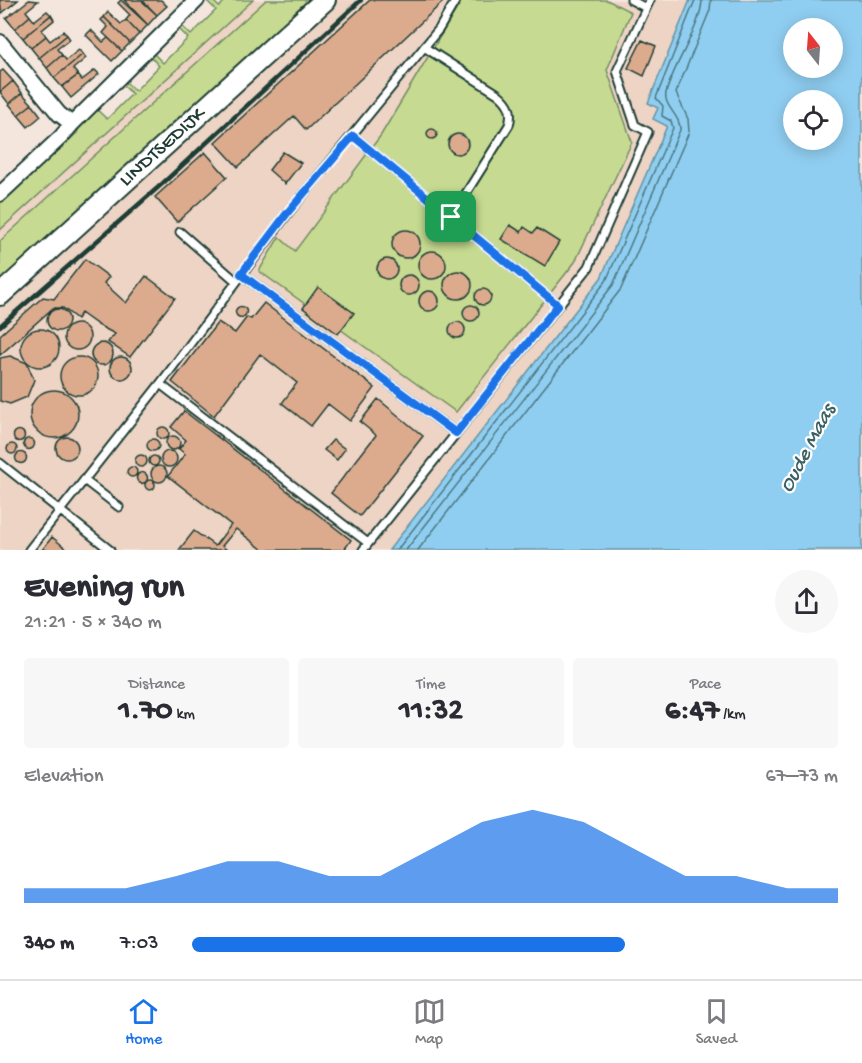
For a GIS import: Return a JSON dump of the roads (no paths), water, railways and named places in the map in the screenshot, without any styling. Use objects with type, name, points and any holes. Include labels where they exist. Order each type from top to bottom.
[{"type":"main road","name":"LINDTSEDIJK","points":[[0,295],[325,0]]},
{"type":"street","points":[[0,194],[62,137],[72,124],[197,0]]},
{"type":"street","points":[[0,42],[59,114],[72,124]]},
{"type":"lane","points":[[29,550],[160,384],[288,212],[353,136],[424,47],[456,0]]},
{"type":"lane","points":[[631,0],[646,8]]},
{"type":"lane","points":[[363,550],[589,267],[648,132],[635,125],[617,71],[650,0]]},
{"type":"lane","points":[[424,47],[498,94],[507,101],[511,109],[509,125],[451,217]]},
{"type":"lane","points":[[353,136],[558,305]]},
{"type":"lane","points":[[180,232],[236,281]]},
{"type":"lane","points":[[241,274],[456,433]]},
{"type":"lane","points":[[160,384],[368,543]]},
{"type":"lane","points":[[0,463],[110,550]]},
{"type":"lane","points":[[84,480],[118,507]]},
{"type":"water","name":"Oude Maas","points":[[690,0],[862,0],[862,550],[389,550],[601,278],[667,126],[653,119],[658,108],[648,103]]},
{"type":"railway","points":[[0,326],[162,184],[361,0]]}]
